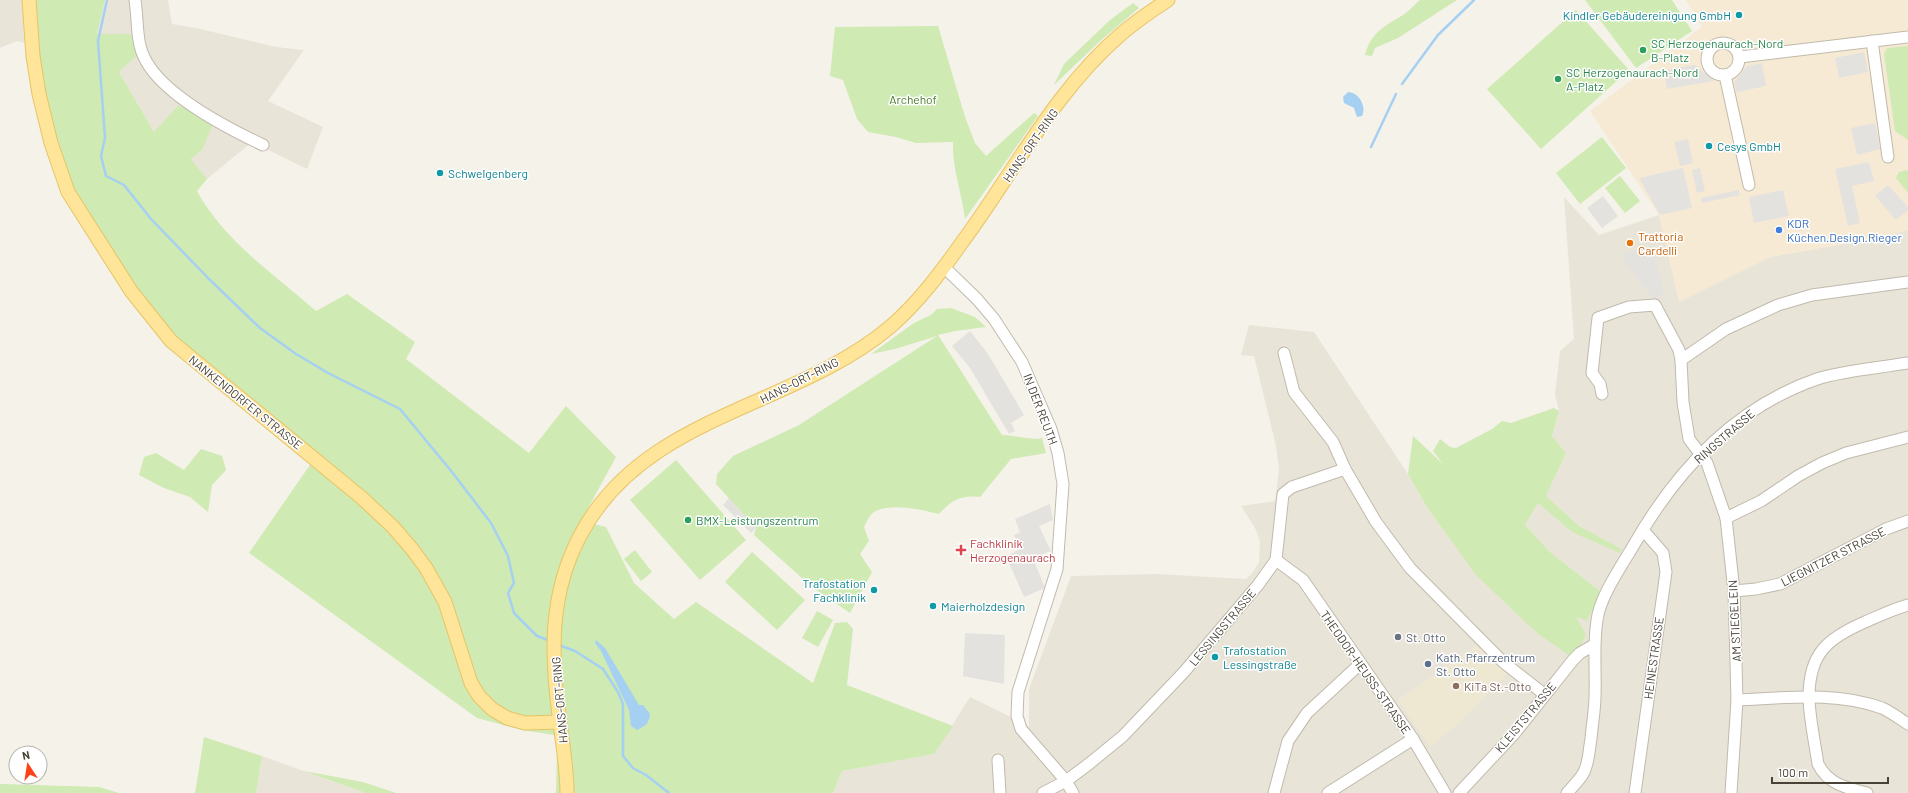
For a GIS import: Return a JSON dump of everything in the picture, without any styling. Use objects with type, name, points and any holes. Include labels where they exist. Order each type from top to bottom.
[{"type":"main road","name":"NANKENDORFER STRASSE","points":[[28,0],[33,56],[39,94],[51,143],[68,192],[132,290],[171,341],[362,498],[393,527],[412,549],[426,568],[445,602],[471,683],[479,696],[492,709],[507,718],[525,723],[560,722]]},
{"type":"main road","name":"HANS-ORT-RING","points":[[567,793],[567,772],[554,675],[555,614],[561,582],[570,556],[596,508],[619,482],[661,448],[692,430],[792,385],[856,351],[888,328],[917,301],[944,267],[983,214],[1053,111],[1094,61],[1119,36],[1168,0]]},
{"type":"street","points":[[135,0],[140,45],[150,67],[172,89],[215,122],[263,145]]},
{"type":"street","points":[[1740,57],[1908,38]]},
{"type":"street","points":[[1872,41],[1888,157]]},
{"type":"street","points":[[1724,43],[1735,47],[1740,57],[1734,72],[1725,75],[1719,74],[1711,69],[1707,60],[1710,50],[1715,45],[1724,43]]},
{"type":"street","points":[[1725,75],[1749,185]]},
{"type":"street","name":"IN DER REUTH","points":[[944,267],[978,299],[990,314],[1022,362],[1051,429],[1063,484],[1057,569],[1018,692],[1017,716],[1021,729],[1066,781]]},
{"type":"street","points":[[1681,360],[1726,330],[1778,305],[1812,295],[1908,282]]},
{"type":"street","name":"AM STIEGELEIN","points":[[1602,394],[1600,384],[1592,373],[1598,318],[1629,307],[1655,305],[1673,337],[1681,360],[1683,402],[1690,439],[1707,463],[1726,518],[1734,591],[1737,700],[1731,793]]},
{"type":"street","points":[[1284,353],[1294,392],[1333,442],[1345,469],[1376,522],[1410,568],[1503,662],[1544,694]]},
{"type":"street","name":"RINGSTRASSE","points":[[1567,793],[1581,776],[1588,761],[1595,698],[1594,644],[1597,617],[1616,574],[1660,503],[1700,454],[1759,406],[1799,386],[1826,377],[1908,363]]},
{"type":"street","points":[[1726,518],[1761,501],[1798,476],[1822,463],[1846,453],[1908,437]]},
{"type":"street","points":[[1276,560],[1283,494],[1292,487],[1345,469]]},
{"type":"street","name":"LIEGNITZER STRASSE","points":[[1734,591],[1756,589],[1780,584],[1886,529],[1908,521]]},
{"type":"street","name":"HEINESTRASSE","points":[[1635,793],[1666,572],[1663,553],[1643,530]]},
{"type":"street","name":"THEODOR-HEUSS-STRASSE","points":[[1276,560],[1302,580],[1412,739],[1445,793]]},
{"type":"street","name":"LESSINGSTRASSE","points":[[1043,793],[1066,781],[1106,751],[1149,711],[1215,636],[1276,560]]},
{"type":"street","points":[[1867,793],[1832,781],[1823,773],[1818,764],[1809,697],[1812,671],[1818,655],[1831,640],[1843,631],[1908,605]]},
{"type":"street","name":"KLEISTSTRASSE","points":[[1459,793],[1514,734],[1544,694],[1580,653],[1594,644]]},
{"type":"street","points":[[1274,793],[1288,740],[1307,713],[1360,664]]},
{"type":"street","points":[[1737,700],[1809,697],[1849,699],[1882,708],[1908,724]]},
{"type":"street","points":[[1328,793],[1412,739]]},
{"type":"street","points":[[998,760],[1000,793]]},
{"type":"street","points":[[1066,781],[1073,793]]},
{"type":"shaded area","points":[[0,0],[36,0],[25,43],[17,41],[0,48]]},
{"type":"shaded area","points":[[105,0],[168,0],[172,24],[196,28],[276,47],[304,50],[268,101],[323,127],[307,169],[252,142],[207,179],[191,159],[202,150],[154,132],[97,34]]},
{"type":"shaded area","points":[[1686,0],[1908,0],[1908,230],[1877,238],[1770,257],[1679,302],[1659,215],[1590,111],[1702,27]]},
{"type":"shaded area","points":[[1864,52],[1868,72],[1839,78],[1835,58]]},
{"type":"shaded area","points":[[1762,63],[1766,86],[1737,92],[1734,82],[1747,66]]},
{"type":"shaded area","points":[[1695,65],[1714,81],[1667,89],[1664,70]]},
{"type":"shaded area","points":[[1875,123],[1880,149],[1857,155],[1851,128]]},
{"type":"shaded area","points":[[1688,139],[1693,163],[1680,166],[1674,142]]},
{"type":"shaded area","points":[[1869,162],[1874,181],[1852,186],[1860,223],[1848,226],[1835,169]]},
{"type":"shaded area","points":[[1683,168],[1692,208],[1660,215],[1639,178]]},
{"type":"shaded area","points":[[1700,168],[1705,191],[1697,193],[1692,170]]},
{"type":"shaded area","points":[[1888,185],[1908,207],[1908,210],[1896,220],[1875,196]]},
{"type":"shaded area","points":[[1739,190],[1740,195],[1702,203],[1701,198]]},
{"type":"shaded area","points":[[1783,190],[1789,216],[1754,223],[1749,197]]},
{"type":"shaded area","points":[[1603,196],[1618,216],[1602,228],[1587,208]]},
{"type":"shaded area","points":[[1564,197],[1599,235],[1659,215],[1680,301],[1770,257],[1877,238],[1908,230],[1908,793],[833,793],[842,771],[934,754],[970,697],[1029,726],[1029,689],[1071,576],[1156,574],[1246,579],[1253,572],[1259,562],[1260,541],[1255,528],[1241,506],[1275,501],[1279,469],[1276,446],[1254,356],[1241,355],[1249,325],[1314,332],[1408,474],[1428,509],[1477,575],[1537,633],[1576,617],[1601,592],[1550,552],[1525,525],[1538,503],[1572,532],[1621,550],[1579,526],[1546,496],[1566,453],[1552,436],[1559,411],[1555,394],[1560,351],[1574,339]]},
{"type":"shaded area","points":[[1638,250],[1640,256],[1654,253],[1664,293],[1654,300],[1620,254]]},
{"type":"shaded area","points":[[970,331],[988,354],[1024,415],[1011,423],[1015,431],[1009,434],[970,368],[952,346]]},
{"type":"shaded area","points":[[729,498],[756,528],[751,533],[723,505]]},
{"type":"shaded area","points":[[1050,504],[1053,520],[1039,526],[1051,551],[1033,558],[1045,588],[1024,597],[1006,556],[1020,549],[1014,535],[1020,532],[1015,519]]},
{"type":"shaded area","points":[[965,633],[1005,635],[1004,684],[963,676]]},
{"type":"shaded area","name":"KiTa St.-Otto","points":[[1477,645],[1490,660],[1508,673],[1460,722],[1430,747],[1398,700]]},
{"type":"shaded area","points":[[262,756],[304,771],[366,793],[256,793]]},
{"type":"green space","points":[[36,0],[105,0],[97,34],[131,34],[136,56],[119,72],[154,132],[179,105],[213,124],[202,150],[191,159],[207,179],[197,191],[208,209],[235,241],[316,311],[347,294],[415,342],[406,359],[529,453],[566,406],[616,457],[581,521],[606,527],[634,583],[674,619],[696,602],[813,683],[835,623],[847,622],[853,629],[847,685],[953,726],[934,754],[842,771],[833,793],[556,793],[557,747],[554,735],[522,730],[477,718],[249,553],[312,462],[165,339],[67,190],[25,43]]},
{"type":"green space","points":[[1420,0],[1457,0],[1398,38],[1375,48],[1372,56],[1365,55],[1371,41],[1380,30],[1405,13]]},
{"type":"green space","name":"SC Herzogenaurach-Nord B-Platz","points":[[1585,0],[1672,0],[1692,31],[1636,68]]},
{"type":"green space","points":[[1133,3],[1139,8],[1100,41],[1054,85],[1064,64],[1110,20]]},
{"type":"green space","name":"SC Herzogenaurach-Nord A-Platz","points":[[1576,10],[1629,70],[1541,149],[1487,89]]},
{"type":"green space","name":"Archehof","points":[[938,26],[965,117],[975,143],[986,156],[1034,113],[1038,116],[965,219],[954,162],[953,142],[916,143],[896,137],[868,132],[857,119],[843,80],[830,76],[835,27]]},
{"type":"green space","points":[[1908,46],[1908,140],[1895,131],[1884,54],[1887,48]]},
{"type":"green space","points":[[1602,137],[1626,168],[1580,204],[1556,173]]},
{"type":"green space","points":[[1908,170],[1908,193],[1896,178],[1899,172]]},
{"type":"green space","points":[[1620,176],[1640,201],[1625,213],[1605,188]]},
{"type":"green space","points":[[951,308],[975,317],[986,327],[938,335],[1002,435],[1033,439],[1042,438],[1046,453],[1011,459],[980,497],[967,497],[952,502],[939,514],[897,507],[881,509],[874,512],[869,517],[864,527],[869,541],[860,554],[872,572],[850,613],[812,587],[754,535],[756,528],[716,484],[717,474],[733,456],[799,425],[937,336],[895,349],[871,354],[914,323],[931,315],[937,309]]},
{"type":"green space","points":[[1554,408],[1559,411],[1552,436],[1566,453],[1546,496],[1579,526],[1621,549],[1620,553],[1572,532],[1538,503],[1525,525],[1550,552],[1601,592],[1587,621],[1576,617],[1586,635],[1580,646],[1569,655],[1537,633],[1477,576],[1428,509],[1408,474],[1413,436],[1443,464],[1433,451],[1440,439],[1450,447],[1456,448],[1492,429],[1502,421],[1511,423]]},
{"type":"green space","points":[[201,449],[222,456],[226,470],[212,485],[208,512],[190,497],[164,488],[139,475],[144,457],[156,453],[184,470]]},
{"type":"green space","name":"BMX-Leistungszentrum","points":[[676,460],[746,540],[700,580],[630,500]]},
{"type":"green space","points":[[635,550],[652,572],[641,581],[624,559]]},
{"type":"green space","points":[[752,552],[805,600],[777,630],[725,582]]},
{"type":"green space","points":[[817,611],[833,620],[818,647],[802,638]]},
{"type":"green space","points":[[204,737],[262,756],[256,793],[195,793]]},
{"type":"green space","points":[[304,771],[363,782],[396,793],[366,793]]},
{"type":"green space","points":[[0,784],[99,787],[119,793],[0,793]]},
{"type":"water","points":[[1348,92],[1356,94],[1359,97],[1363,104],[1362,116],[1357,117],[1354,108],[1344,103],[1343,97]]},
{"type":"water","points":[[596,640],[605,648],[639,705],[643,705],[650,714],[648,722],[640,729],[637,730],[631,726],[629,710],[601,651],[595,643]]},
{"type":"waterway","points":[[107,0],[98,41],[105,138],[101,156],[106,176],[124,185],[151,219],[208,278],[260,328],[296,354],[328,373],[400,409],[452,472],[491,523],[508,556],[514,583],[508,593],[514,613],[537,636],[551,641]]},
{"type":"waterway","points":[[1402,84],[1438,35],[1474,0]]},
{"type":"waterway","points":[[1371,147],[1396,94]]},
{"type":"waterway","points":[[559,645],[575,651],[603,669],[618,692],[623,704],[623,756],[633,768],[646,775],[669,793]]},
{"type":"place","name":"Kindler Gebäudereinigung GmbH","points":[[1739,15]]},
{"type":"place","name":"SC Herzogenaurach-Nord B-Platz","points":[[1643,50]]},
{"type":"place","name":"SC Herzogenaurach-Nord A-Platz","points":[[1558,79]]},
{"type":"place","name":"Cesys GmbH","points":[[1709,146]]},
{"type":"place","name":"Schwelgenberg","points":[[440,173]]},
{"type":"place","name":"KDR Küchen.Design.Rieger","points":[[1779,230]]},
{"type":"place","name":"Trattoria Cardelli","points":[[1630,243]]},
{"type":"place","name":"BMX-Leistungszentrum","points":[[688,520]]},
{"type":"place","name":"Fachklinik Herzogenaurach","points":[[961,550]]},
{"type":"place","name":"Trafostation Fachklinik","points":[[874,590]]},
{"type":"place","name":"Maierholzdesign","points":[[933,606]]},
{"type":"place","name":"St. Otto","points":[[1398,637]]},
{"type":"place","name":"Trafostation Lessingstraße","points":[[1215,657]]},
{"type":"place","name":"Kath. Pfarrzentrum St. Otto","points":[[1428,664]]},
{"type":"place","name":"KiTa St.-Otto","points":[[1456,686]]}]
